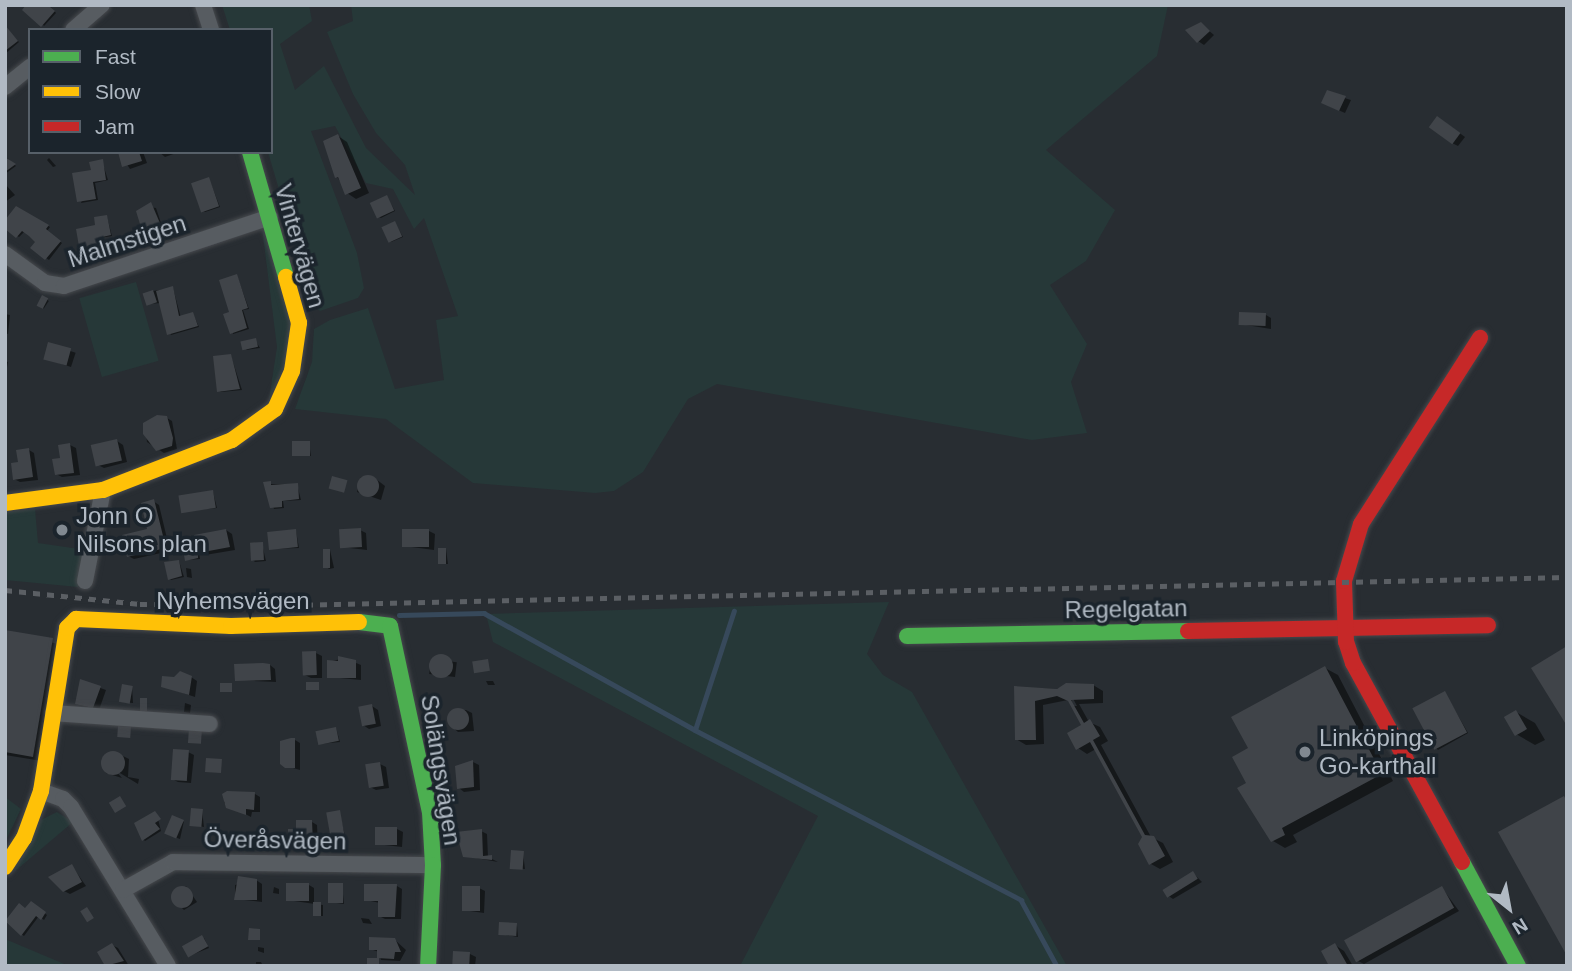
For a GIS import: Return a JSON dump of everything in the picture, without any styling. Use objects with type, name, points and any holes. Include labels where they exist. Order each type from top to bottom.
[{"type":"street","points":[[76,28],[102,5]]},
{"type":"street","points":[[203,5],[210,28]]},
{"type":"street","points":[[5,87],[28,69]]},
{"type":"street","name":"Vintervägen","points":[[5,503],[103,490],[244,434],[265,419],[281,398],[292,371],[299,323],[251,154]]},
{"type":"street","name":"Malmstigen","points":[[5,254],[45,283],[64,285],[270,217]]},
{"type":"street","points":[[1480,338],[1361,524],[1346,563],[1345,628],[1353,663],[1518,966]]},
{"type":"street","points":[[85,581],[103,490]]},
{"type":"street","name":"Nyhemsvägen","points":[[53,713],[67,628],[76,619],[231,626],[378,621],[390,626]]},
{"type":"street","name":"Regelgatan","points":[[907,636],[1488,625]]},
{"type":"street","name":"Solängsvägen","points":[[390,626],[430,812],[433,865],[428,966]]},
{"type":"street","points":[[5,867],[27,832],[41,791],[53,713],[209,724]]},
{"type":"street","points":[[41,791],[63,799],[71,807],[168,966]]},
{"type":"street","name":"Överåsvägen","points":[[123,891],[173,862],[433,865]]},
{"type":"shaded area","points":[[222,5],[309,5],[312,21],[280,44],[295,90],[324,66],[366,148],[415,195],[405,165],[376,133],[353,94],[327,32],[353,21],[351,5],[1168,5],[1157,56],[1046,150],[1115,210],[1086,261],[1050,285],[1087,344],[1071,382],[1087,433],[1032,440],[717,384],[688,399],[643,472],[614,491],[595,493],[473,483],[386,419],[295,409],[312,362],[314,329],[330,320],[368,308],[395,389],[444,380],[436,320],[458,316],[424,218],[414,229],[393,189],[366,183],[335,126],[311,131],[357,253],[364,288],[358,298],[320,311],[313,305],[269,154],[273,154],[273,28],[229,28]]},
{"type":"shaded area","points":[[262,228],[290,305],[290,354],[269,399],[277,347]]},
{"type":"shaded area","points":[[136,282],[159,361],[102,377],[79,298]]},
{"type":"shaded area","points":[[35,509],[38,543],[86,550],[78,587],[5,580],[5,512]]},
{"type":"shaded area","points":[[889,602],[867,654],[883,675],[912,692],[1067,966],[740,966],[818,816],[493,642],[486,614]]},
{"type":"shaded area","points":[[5,797],[21,809],[5,842]]},
{"type":"shaded area","points":[[57,812],[73,822],[14,872],[41,820]]},
{"type":"shaded area","points":[[5,939],[69,966],[5,966]]},
{"type":"building","points":[[26,5],[48,5],[55,11],[41,27],[22,10]]},
{"type":"building","points":[[1201,22],[1210,31],[1197,43],[1185,30]]},
{"type":"building","points":[[5,25],[18,41],[5,51]]},
{"type":"building","points":[[1327,90],[1346,96],[1339,111],[1321,103]]},
{"type":"building","points":[[1437,116],[1460,133],[1452,144],[1429,127]]},
{"type":"building","points":[[338,134],[361,188],[345,195],[338,177],[335,178],[323,141]]},
{"type":"building","points":[[119,154],[140,154],[142,161],[122,167]]},
{"type":"building","points":[[5,157],[16,164],[5,172]]},
{"type":"building","points":[[103,159],[106,180],[93,182],[96,199],[77,202],[72,173],[91,170],[89,162]]},
{"type":"building","points":[[209,177],[219,206],[201,212],[191,183]]},
{"type":"building","points":[[387,195],[394,210],[377,218],[370,203]]},
{"type":"building","points":[[151,202],[162,228],[143,234],[136,211]]},
{"type":"building","points":[[16,206],[49,225],[46,229],[61,241],[45,260],[30,248],[35,242],[29,236],[22,231],[16,238],[5,229],[5,220]]},
{"type":"building","points":[[107,215],[111,235],[98,238],[101,254],[81,258],[76,229],[95,225],[94,217]]},
{"type":"building","points":[[395,221],[402,236],[389,243],[381,227]]},
{"type":"building","points":[[131,233],[134,250],[127,251],[124,234]]},
{"type":"building","points":[[237,274],[248,308],[242,310],[247,328],[230,334],[223,314],[229,312],[219,280]]},
{"type":"building","points":[[173,286],[179,316],[193,312],[198,326],[167,335],[156,291]]},
{"type":"building","points":[[153,290],[157,302],[147,306],[143,293]]},
{"type":"building","points":[[42,295],[48,298],[43,309],[37,306]]},
{"type":"building","points":[[1239,312],[1266,313],[1266,326],[1239,325]]},
{"type":"building","points":[[256,338],[258,347],[242,350],[240,342]]},
{"type":"building","points":[[48,342],[71,348],[67,366],[43,359]]},
{"type":"building","points":[[231,354],[240,389],[217,392],[213,356]]},
{"type":"building","points":[[157,415],[167,416],[173,438],[172,446],[156,451],[143,434],[143,423]]},
{"type":"building","points":[[117,439],[122,460],[96,467],[91,445]]},
{"type":"building","points":[[292,441],[310,441],[310,456],[292,456]]},
{"type":"building","points":[[70,443],[74,473],[55,475],[52,459],[60,458],[58,445]]},
{"type":"building","points":[[29,448],[33,477],[13,480],[11,463],[18,462],[16,450]]},
{"type":"building","points":[[368,475],[376,478],[379,486],[376,494],[368,497],[360,494],[357,486],[360,478]]},
{"type":"building","points":[[332,476],[347,480],[344,493],[329,489]]},
{"type":"building","points":[[271,481],[271,485],[298,483],[299,499],[282,501],[282,507],[270,508],[263,482]]},
{"type":"building","points":[[213,490],[216,508],[181,513],[178,495]]},
{"type":"building","points":[[154,499],[166,548],[127,557],[122,535],[147,529],[141,503]]},
{"type":"building","points":[[361,528],[362,547],[340,548],[339,529]]},
{"type":"building","points":[[226,529],[230,547],[198,553],[198,558],[185,561],[182,543],[195,540],[194,535]]},
{"type":"building","points":[[296,529],[298,547],[269,550],[267,532]]},
{"type":"building","points":[[402,529],[429,529],[429,547],[402,547]]},
{"type":"building","points":[[263,542],[264,560],[251,561],[250,543]]},
{"type":"building","points":[[438,548],[446,548],[446,564],[438,564]]},
{"type":"building","points":[[323,549],[330,549],[330,568],[323,568]]},
{"type":"building","points":[[179,560],[182,576],[168,580],[164,562]]},
{"type":"building","points":[[5,630],[53,638],[33,757],[5,752]]},
{"type":"building","points":[[1567,646],[1567,726],[1531,668]]},
{"type":"building","points":[[302,651],[316,651],[317,675],[303,675]]},
{"type":"building","points":[[441,654],[449,658],[453,666],[449,674],[441,678],[433,674],[429,666],[433,658]]},
{"type":"building","points":[[338,656],[356,660],[356,678],[327,678],[327,660],[338,661]]},
{"type":"building","points":[[488,659],[490,671],[474,673],[472,662]]},
{"type":"building","points":[[234,664],[270,664],[271,680],[235,681]]},
{"type":"building","name":"Linköpings Go-karthall","points":[[1325,666],[1382,774],[1282,828],[1285,835],[1271,842],[1237,788],[1246,783],[1232,757],[1248,748],[1231,717]]},
{"type":"building","points":[[180,671],[192,676],[189,695],[161,687],[162,676],[174,677]]},
{"type":"building","points":[[80,679],[101,686],[93,708],[75,704]]},
{"type":"building","points":[[306,682],[319,682],[319,690],[306,690]]},
{"type":"building","points":[[220,683],[232,683],[232,692],[220,692]]},
{"type":"building","points":[[1066,683],[1094,684],[1094,699],[1071,700],[1084,723],[1090,719],[1100,736],[1093,740],[1145,835],[1154,836],[1165,856],[1149,865],[1138,844],[1142,837],[1090,742],[1076,750],[1067,733],[1081,725],[1068,701],[1057,696],[1035,701],[1036,740],[1015,740],[1014,686],[1057,689]]},
{"type":"building","points":[[122,684],[133,686],[130,704],[119,702]]},
{"type":"building","points":[[1445,691],[1467,732],[1434,750],[1412,708]]},
{"type":"building","points":[[140,698],[147,698],[147,711],[140,711]]},
{"type":"building","points":[[372,704],[376,724],[362,726],[358,707]]},
{"type":"building","points":[[458,708],[466,711],[469,719],[466,727],[458,730],[450,727],[447,719],[450,711]]},
{"type":"building","points":[[1516,710],[1527,729],[1515,736],[1504,717]]},
{"type":"building","points":[[118,726],[131,727],[130,738],[117,737]]},
{"type":"building","points":[[336,727],[339,741],[318,745],[315,731]]},
{"type":"building","points":[[189,728],[202,729],[201,744],[188,743]]},
{"type":"building","points":[[295,738],[295,768],[285,768],[280,764],[280,741]]},
{"type":"building","points":[[173,749],[189,750],[187,781],[171,780]]},
{"type":"building","points":[[113,751],[124,758],[125,763],[118,774],[113,775],[102,768],[101,763],[108,752]]},
{"type":"building","points":[[206,758],[222,759],[221,773],[205,772]]},
{"type":"building","points":[[473,760],[474,787],[457,789],[455,766]]},
{"type":"building","points":[[380,762],[384,786],[369,788],[365,764]]},
{"type":"building","points":[[227,791],[255,792],[254,810],[246,809],[246,815],[226,808],[222,794]]},
{"type":"building","points":[[120,796],[126,806],[115,813],[109,803]]},
{"type":"building","points":[[1564,796],[1567,802],[1567,956],[1498,832]]},
{"type":"building","points":[[191,808],[203,809],[201,827],[189,826]]},
{"type":"building","points":[[340,810],[346,843],[332,846],[326,812]]},
{"type":"building","points":[[155,811],[161,819],[155,823],[160,829],[142,841],[134,823]]},
{"type":"building","points":[[172,815],[184,820],[176,838],[164,833]]},
{"type":"building","points":[[296,820],[312,820],[313,845],[282,845],[282,836],[288,836],[288,829],[296,829]]},
{"type":"building","points":[[375,827],[397,827],[397,845],[375,845]]},
{"type":"building","points":[[482,829],[483,856],[492,855],[492,860],[463,857],[456,832]]},
{"type":"building","points":[[511,850],[524,851],[523,870],[510,869]]},
{"type":"building","points":[[72,864],[82,882],[63,892],[48,877]]},
{"type":"building","points":[[1193,871],[1198,879],[1167,898],[1162,890]]},
{"type":"building","points":[[238,876],[257,879],[257,900],[234,900]]},
{"type":"building","points":[[286,883],[309,883],[309,901],[286,901]]},
{"type":"building","points":[[328,883],[343,883],[343,903],[328,903]]},
{"type":"building","points":[[364,884],[397,884],[395,917],[378,917],[378,901],[364,901]]},
{"type":"building","points":[[182,886],[190,889],[193,897],[190,905],[182,908],[174,905],[171,897],[174,889]]},
{"type":"building","points":[[462,886],[480,886],[480,911],[462,911]]},
{"type":"building","points":[[1442,886],[1454,908],[1356,962],[1344,940]]},
{"type":"building","points":[[31,901],[46,912],[41,920],[36,916],[21,936],[5,921],[19,903],[25,908]]},
{"type":"building","points":[[313,902],[321,902],[321,916],[313,916]]},
{"type":"building","points":[[87,907],[94,918],[87,922],[80,911]]},
{"type":"building","points":[[499,922],[517,923],[516,936],[498,935]]},
{"type":"building","points":[[249,928],[260,929],[260,940],[248,940]]},
{"type":"building","points":[[202,935],[208,946],[188,958],[182,946]]},
{"type":"building","points":[[369,937],[395,938],[401,952],[395,952],[394,959],[377,958],[377,950],[369,950]]},
{"type":"building","points":[[112,943],[124,961],[105,966],[97,952]]},
{"type":"building","points":[[1335,943],[1348,966],[1329,966],[1321,951]]},
{"type":"building","points":[[453,951],[470,952],[469,966],[452,966]]},
{"type":"building","points":[[367,958],[379,958],[379,966],[367,966]]},
{"type":"waterway","points":[[695,730],[734,611]]},
{"type":"waterway","points":[[399,615],[484,613],[695,730],[1021,900],[1057,966]]},
{"type":"railway","points":[[5,590],[140,604],[292,605],[1567,577]]},
{"type":"traffic: fast","points":[[251,154],[286,277]]},
{"type":"traffic: fast","points":[[359,622],[390,626],[430,812],[433,865],[428,966]]},
{"type":"traffic: fast","points":[[907,636],[1188,631]]},
{"type":"traffic: fast","points":[[1462,862],[1518,966]]},
{"type":"traffic: slow","points":[[5,503],[103,490],[232,440],[275,409],[292,371],[299,323],[286,277]]},
{"type":"traffic: slow","points":[[5,867],[24,838],[41,791],[67,628],[76,619],[231,626],[359,622]]},
{"type":"traffic: jam","points":[[1462,862],[1353,663],[1346,642],[1344,581],[1361,524],[1480,338]]},
{"type":"traffic: jam","points":[[1188,631],[1488,625]]},
{"type":"place","name":"Jonn O Nilsons plan","points":[[62,530]]},
{"type":"place","name":"Linköpings Go-karthall","points":[[1305,752]]}]
